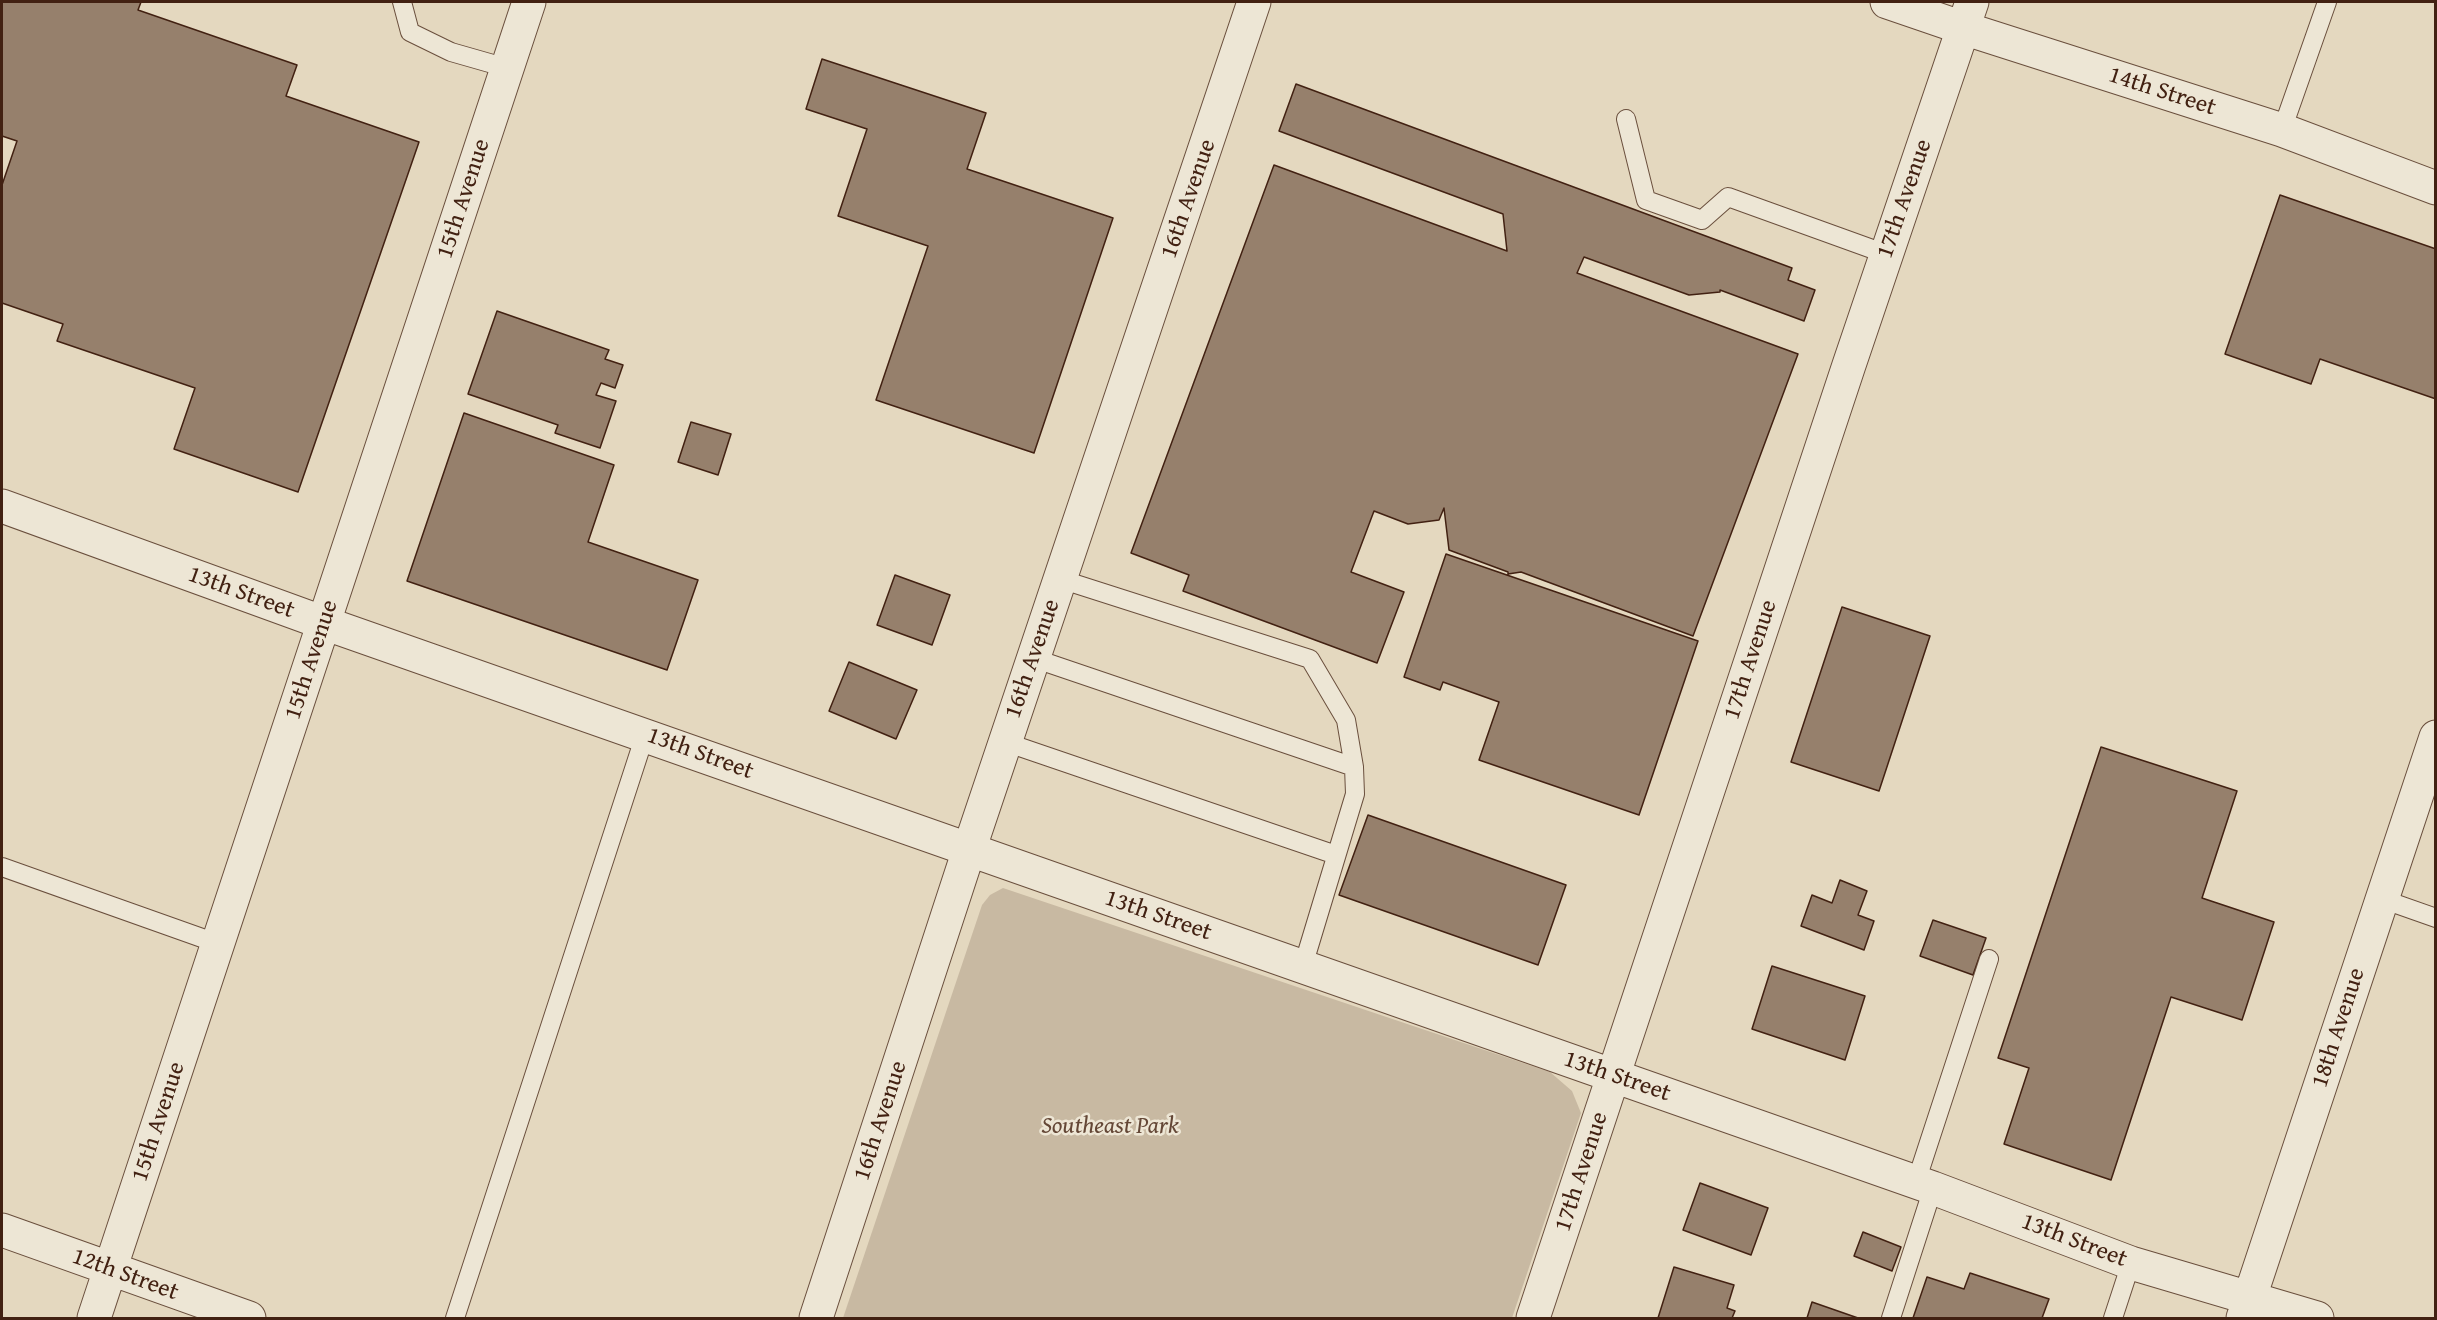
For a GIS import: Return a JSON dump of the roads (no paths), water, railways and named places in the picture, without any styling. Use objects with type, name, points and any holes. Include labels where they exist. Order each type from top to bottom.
[{"type":"street","name":"15th Avenue","points":[[94,1318],[529,2]]},
{"type":"street","name":"16th Avenue","points":[[816,1318],[969,850],[1254,2]]},
{"type":"street","name":"14th Street","points":[[1887,2],[1968,15],[2436,188]]},
{"type":"street","name":"17th Avenue","points":[[1533,1318],[1886,254],[1968,15]]},
{"type":"street","name":"13th Street","points":[[2,506],[324,623],[1925,1185],[2246,1309],[2317,1318]]},
{"type":"street","name":"18th Avenue","points":[[2246,1309],[2436,737]]},
{"type":"street","name":"12th Street","points":[[2,1230],[249,1318]]},
{"type":"lane","points":[[402,2],[410,32],[451,52],[507,68]]},
{"type":"lane","points":[[2282,130],[2326,2]]},
{"type":"lane","points":[[1626,119],[1646,200],[1702,220],[1728,197],[1886,254]]},
{"type":"lane","points":[[1060,579],[1310,659],[1346,720],[1354,767],[1355,794],[1303,966]]},
{"type":"lane","points":[[1033,658],[1354,767]]},
{"type":"lane","points":[[455,1318],[645,735]]},
{"type":"lane","points":[[1005,742],[1336,855]]},
{"type":"lane","points":[[2,867],[219,944]]},
{"type":"lane","points":[[2382,899],[2436,918]]},
{"type":"lane","points":[[1891,1318],[1925,1185],[1989,959]]},
{"type":"lane","points":[[2113,1318],[2131,1263]]},
{"type":"park label","name":"Southeast Park","points":[[1110,1127]]}]
